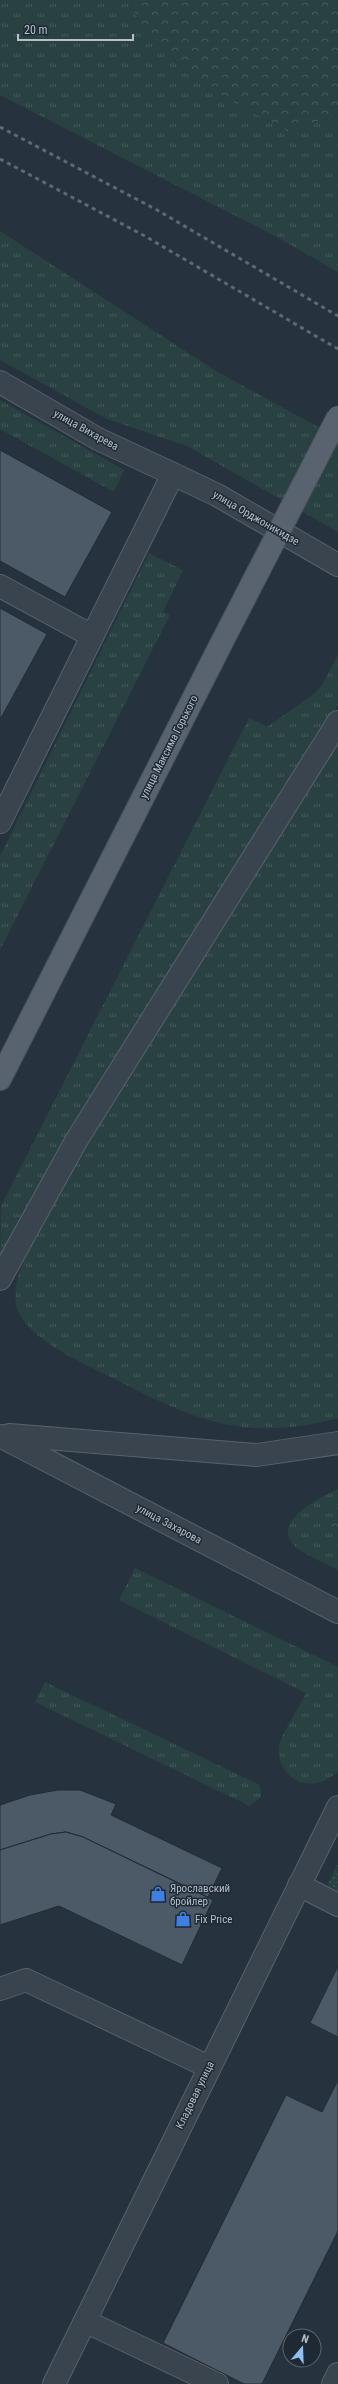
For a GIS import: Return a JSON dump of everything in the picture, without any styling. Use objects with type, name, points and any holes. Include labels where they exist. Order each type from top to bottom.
[{"type":"main road","name":"улица Максима Горького","points":[[0,1079],[338,417]]},
{"type":"street","name":"улица Вихарева","points":[[0,382],[98,438],[173,474]]},
{"type":"street","name":"улица Орджоникидзе","points":[[173,474],[217,495],[338,565]]},
{"type":"street","points":[[0,822],[173,474]]},
{"type":"street","points":[[0,586],[92,636]]},
{"type":"street","points":[[0,1279],[76,1141],[338,722]]},
{"type":"street","points":[[0,1435],[256,1455],[338,1443]]},
{"type":"street","name":"улица Захарова","points":[[0,1435],[338,1612]]},
{"type":"street","name":"Кладовая улица","points":[[54,2384],[338,1807]]},
{"type":"street","points":[[299,1886],[338,1905]]},
{"type":"street","points":[[0,1989],[26,1980],[209,2067]]},
{"type":"street","points":[[85,2321],[217,2384]]},
{"type":"street","points":[[334,2384],[338,2374]]},
{"type":"green space","points":[[0,0],[129,0],[141,26],[196,82],[291,133],[338,113],[338,272],[275,236],[0,95]]},
{"type":"green space","points":[[129,0],[338,0],[338,113],[291,133],[196,82],[141,26]]},
{"type":"green space","points":[[0,231],[216,371],[338,438],[338,532],[187,446],[107,419],[0,360]]},
{"type":"green space","points":[[0,400],[124,470],[114,492],[0,429]]},
{"type":"green space","points":[[149,553],[183,570],[163,612],[170,615],[0,950],[0,856]]},
{"type":"green space","points":[[338,655],[338,705],[68,1137],[0,1258],[1,1206],[249,718],[267,727],[315,693],[322,685]]},
{"type":"green space","points":[[338,740],[338,1418],[306,1425],[277,1428],[250,1428],[224,1424],[199,1417],[174,1407],[147,1395],[59,1350],[31,1329],[21,1317],[16,1304],[16,1286],[21,1267],[33,1239],[76,1159]]},
{"type":"green space","points":[[338,1489],[338,1570],[297,1548],[289,1538],[288,1529],[292,1520],[300,1512],[320,1498]]},
{"type":"green space","points":[[338,1507],[338,1536],[330,1526]]},
{"type":"green space","points":[[135,1568],[338,1667],[338,1772],[322,1782],[308,1784],[294,1779],[288,1774],[281,1761],[279,1746],[306,1693],[119,1600]]},
{"type":"green space","points":[[45,1682],[260,1785],[261,1797],[250,1806],[35,1702]]},
{"type":"green space","points":[[338,1863],[338,1891],[327,1886]]},
{"type":"building","points":[[0,450],[112,512],[65,597],[0,561]]},
{"type":"building","points":[[0,608],[47,634],[1,718],[0,718]]},
{"type":"building","points":[[58,1790],[80,1790],[116,1804],[111,1815],[222,1868],[208,1897],[83,1837],[66,1832],[51,1834],[0,1850],[0,1805],[30,1795]]},
{"type":"building","points":[[66,1832],[83,1837],[213,1900],[182,1965],[59,1906],[0,1925],[0,1850],[51,1834]]},
{"type":"building","points":[[338,1966],[338,2037],[310,2023]]},
{"type":"building","points":[[338,2080],[338,2231],[290,2328],[282,2328],[282,2344],[262,2384],[244,2384],[163,2343],[286,2095],[322,2112]]},
{"type":"railway","points":[[0,127],[157,210],[338,316]]},
{"type":"railway","points":[[0,159],[143,235],[338,349]]},
{"type":"place","name":"Ярославский бройлер","points":[[158,1894]]},
{"type":"place","name":"Fix Price","points":[[183,1919]]}]
